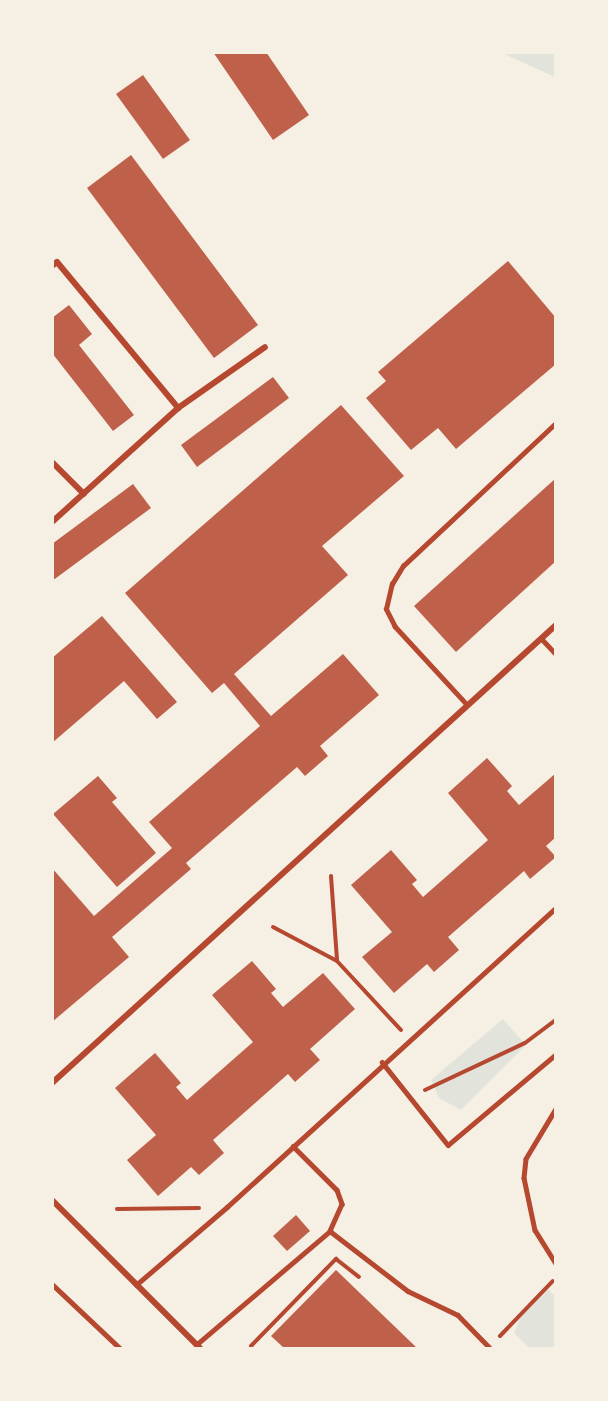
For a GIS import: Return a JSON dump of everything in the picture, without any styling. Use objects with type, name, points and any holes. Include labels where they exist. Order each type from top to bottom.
[{"type":"street","points":[[52,266],[57,262],[178,408]]},
{"type":"street","points":[[52,522],[178,408],[265,347]]},
{"type":"street","points":[[52,462],[84,494]]},
{"type":"street","points":[[52,1083],[555,625]]},
{"type":"street","points":[[52,1200],[198,1347]]},
{"type":"lane","points":[[466,704],[395,627],[386,609],[392,584],[403,566],[555,423]]},
{"type":"lane","points":[[541,638],[555,654]]},
{"type":"lane","points":[[136,1285],[227,1208],[381,1062],[555,908]]},
{"type":"lane","points":[[381,1062],[448,1145],[555,1054]]},
{"type":"lane","points":[[555,1109],[526,1158],[524,1178],[535,1230],[555,1264]]},
{"type":"lane","points":[[198,1347],[330,1231],[342,1204],[337,1190],[293,1146]]},
{"type":"lane","points":[[330,1231],[408,1291],[458,1316],[489,1348]]},
{"type":"lane","points":[[52,1284],[120,1348]]},
{"type":"path","points":[[332,876],[337,961]]},
{"type":"path","points":[[273,927],[337,961],[409,1039]]},
{"type":"path","points":[[408,1098],[525,1043],[555,1020]]},
{"type":"path","points":[[117,1209],[227,1208]]},
{"type":"path","points":[[251,1346],[336,1259],[362,1279]]},
{"type":"path","points":[[489,1348],[555,1278]]},
{"type":"shaded area","points":[[502,53],[555,53],[555,77]]},
{"type":"shaded area","points":[[503,1019],[526,1045],[461,1110],[439,1098],[431,1080]]},
{"type":"shaded area","points":[[548,1289],[555,1296],[555,1348],[529,1348],[514,1333],[520,1318]]},
{"type":"building","points":[[213,52],[266,52],[309,115],[273,140]]},
{"type":"building","points":[[143,75],[190,140],[163,159],[116,94]]},
{"type":"building","points":[[131,155],[258,325],[214,358],[87,188]]},
{"type":"building","points":[[508,261],[556,318],[556,364],[456,449],[438,428],[411,450],[366,398],[386,381],[378,372]]},
{"type":"building","points":[[69,305],[92,334],[79,345],[134,415],[113,431],[52,353],[52,318]]},
{"type":"building","points":[[273,377],[289,398],[197,467],[181,445]]},
{"type":"building","points":[[341,405],[404,476],[322,546],[348,575],[234,674],[271,716],[343,654],[379,695],[320,746],[328,756],[305,776],[297,767],[186,863],[191,869],[112,937],[129,957],[52,1022],[52,868],[94,916],[172,848],[149,822],[260,726],[224,683],[212,693],[125,593]]},
{"type":"building","points":[[556,478],[556,561],[456,652],[414,606]]},
{"type":"building","points":[[133,484],[151,508],[52,581],[52,544]]},
{"type":"building","points":[[102,616],[177,702],[157,719],[124,681],[52,743],[52,658]]},
{"type":"building","points":[[487,758],[512,786],[507,791],[519,805],[556,773],[556,837],[546,846],[556,857],[530,879],[524,871],[448,937],[459,950],[434,972],[427,964],[394,993],[362,957],[392,932],[351,885],[391,850],[417,880],[412,884],[423,897],[488,840],[448,793]]},
{"type":"building","points":[[98,776],[117,798],[112,802],[156,853],[117,887],[53,814]]},
{"type":"building","points":[[252,961],[276,989],[271,993],[283,1007],[323,973],[355,1009],[310,1049],[320,1060],[295,1082],[288,1074],[213,1140],[224,1153],[199,1175],[191,1167],[158,1196],[127,1160],[156,1135],[115,1088],[155,1053],[181,1083],[176,1087],[187,1100],[253,1042],[212,995]]},
{"type":"building","points":[[296,1215],[310,1231],[287,1251],[273,1236]]},
{"type":"building","points":[[336,1270],[417,1348],[284,1348],[271,1336]]}]
